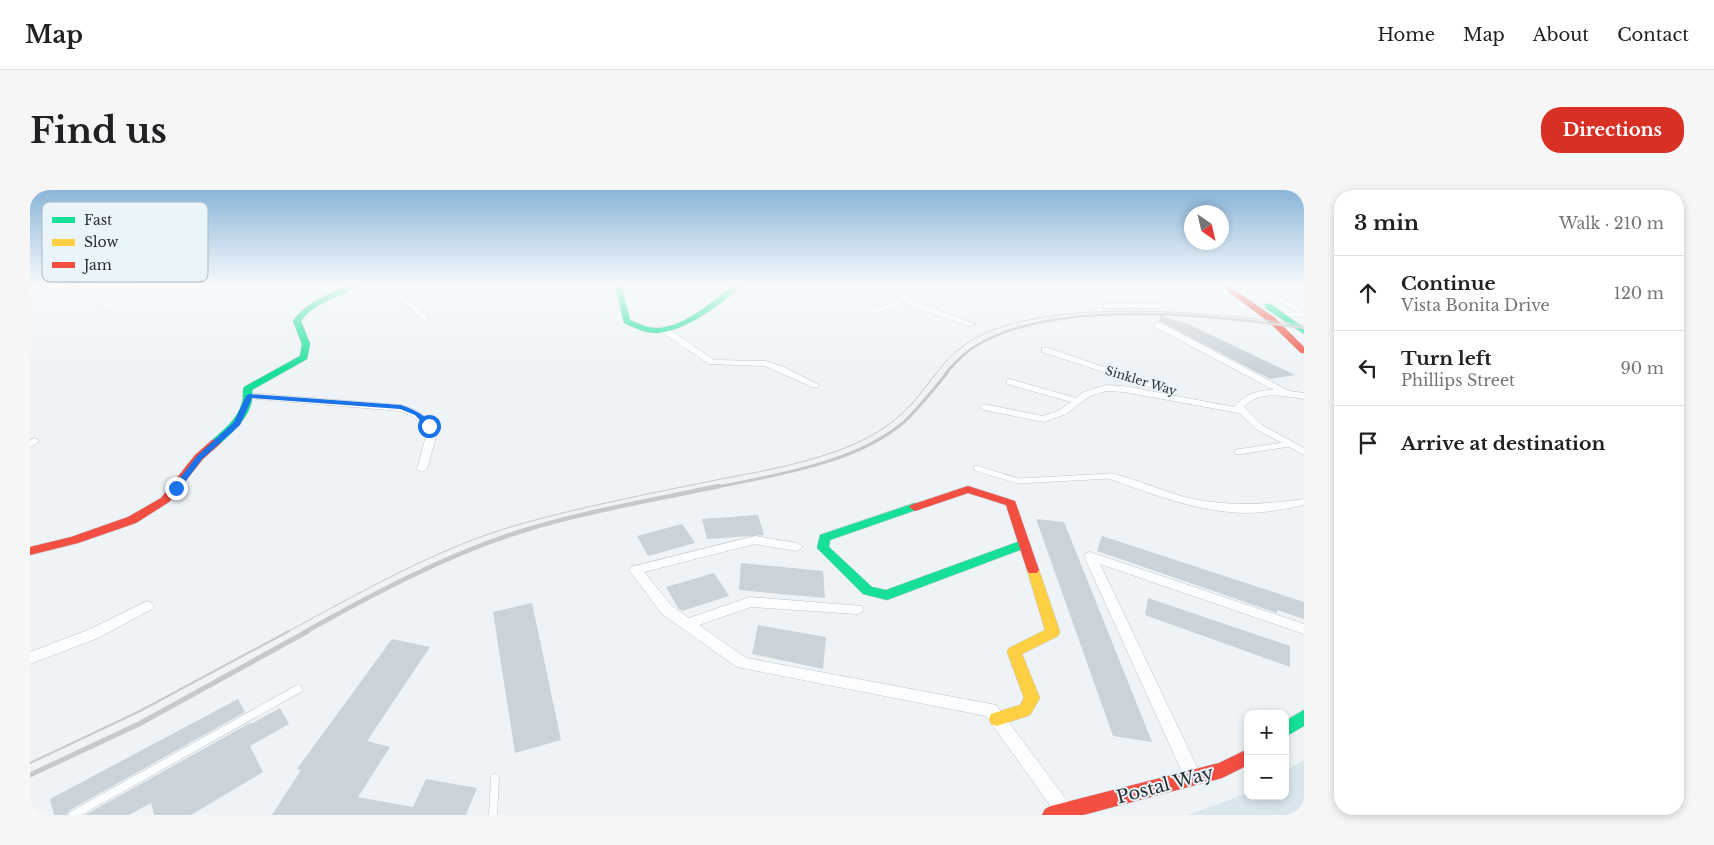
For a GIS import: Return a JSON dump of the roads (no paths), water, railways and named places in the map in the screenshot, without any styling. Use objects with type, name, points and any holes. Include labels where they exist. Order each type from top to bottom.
[{"type":"street","points":[[32,552],[132,520],[165,500],[199,457],[237,423],[249,396],[247,389],[263,378],[294,364],[307,352],[307,345],[297,321],[301,313]]},
{"type":"street","points":[[419,313],[425,319]]},
{"type":"street","points":[[625,313],[627,321],[640,328],[663,329],[684,324],[699,313]]},
{"type":"street","points":[[938,313],[972,324]]},
{"type":"street","points":[[1262,313],[1304,351]]},
{"type":"street","points":[[1279,313],[1304,332]]},
{"type":"street","points":[[1158,325],[1290,394]]},
{"type":"street","points":[[663,329],[712,362],[766,364],[815,385]]},
{"type":"street","name":"Sinkler Way","points":[[1045,350],[1167,390],[1240,409]]},
{"type":"street","points":[[1010,382],[1078,401]]},
{"type":"street","points":[[984,407],[1044,419],[1063,412],[1087,394],[1104,388],[1124,389],[1240,409],[1265,430],[1304,452]]},
{"type":"street","points":[[1240,409],[1247,397],[1256,394],[1304,396]]},
{"type":"street","points":[[249,396],[394,406],[418,414],[426,420],[432,434],[422,469]]},
{"type":"street","points":[[1111,476],[1158,493],[1200,505],[1245,509],[1304,502]]},
{"type":"street","points":[[997,719],[1025,710],[1032,698],[1014,652],[1053,632],[1011,503],[968,489],[824,538],[823,548],[868,591],[887,595],[1024,544]]},
{"type":"street","points":[[797,547],[755,540],[635,570],[667,610],[742,663],[991,710],[1058,814]]},
{"type":"street","points":[[1192,777],[1090,556],[1304,629]]},
{"type":"street","points":[[687,624],[750,602],[857,610]]},
{"type":"street","points":[[30,658],[93,634],[147,606]]},
{"type":"street","points":[[1289,727],[1304,717]]},
{"type":"street","name":"Postal Way","points":[[1058,814],[1222,770],[1244,758]]},
{"type":"lane","points":[[1282,315],[1304,314]]},
{"type":"lane","points":[[1237,452],[1290,444]]},
{"type":"lane","points":[[976,468],[1018,480],[1111,476]]},
{"type":"lane","points":[[73,815],[298,689]]},
{"type":"lane","points":[[493,815],[495,778]]},
{"type":"tram line","points":[[287,632],[399,572],[458,546],[517,525],[670,489],[764,471],[820,457],[846,448],[879,431],[898,417],[916,399],[944,364],[963,346],[995,329],[1035,319],[1079,313]]},
{"type":"tram line","points":[[1191,313],[1304,325]]},
{"type":"tram line","points":[[30,763],[140,711],[289,631]]},
{"type":"railway","points":[[945,374],[965,354],[979,344],[1012,330],[1051,320],[1094,315],[1183,315],[1304,328]]},
{"type":"railway","points":[[713,488],[813,466],[862,448],[904,422],[947,373]]},
{"type":"railway","points":[[305,632],[438,563],[522,531],[620,506],[719,486]]},
{"type":"railway","points":[[30,775],[139,724],[308,631]]}]
